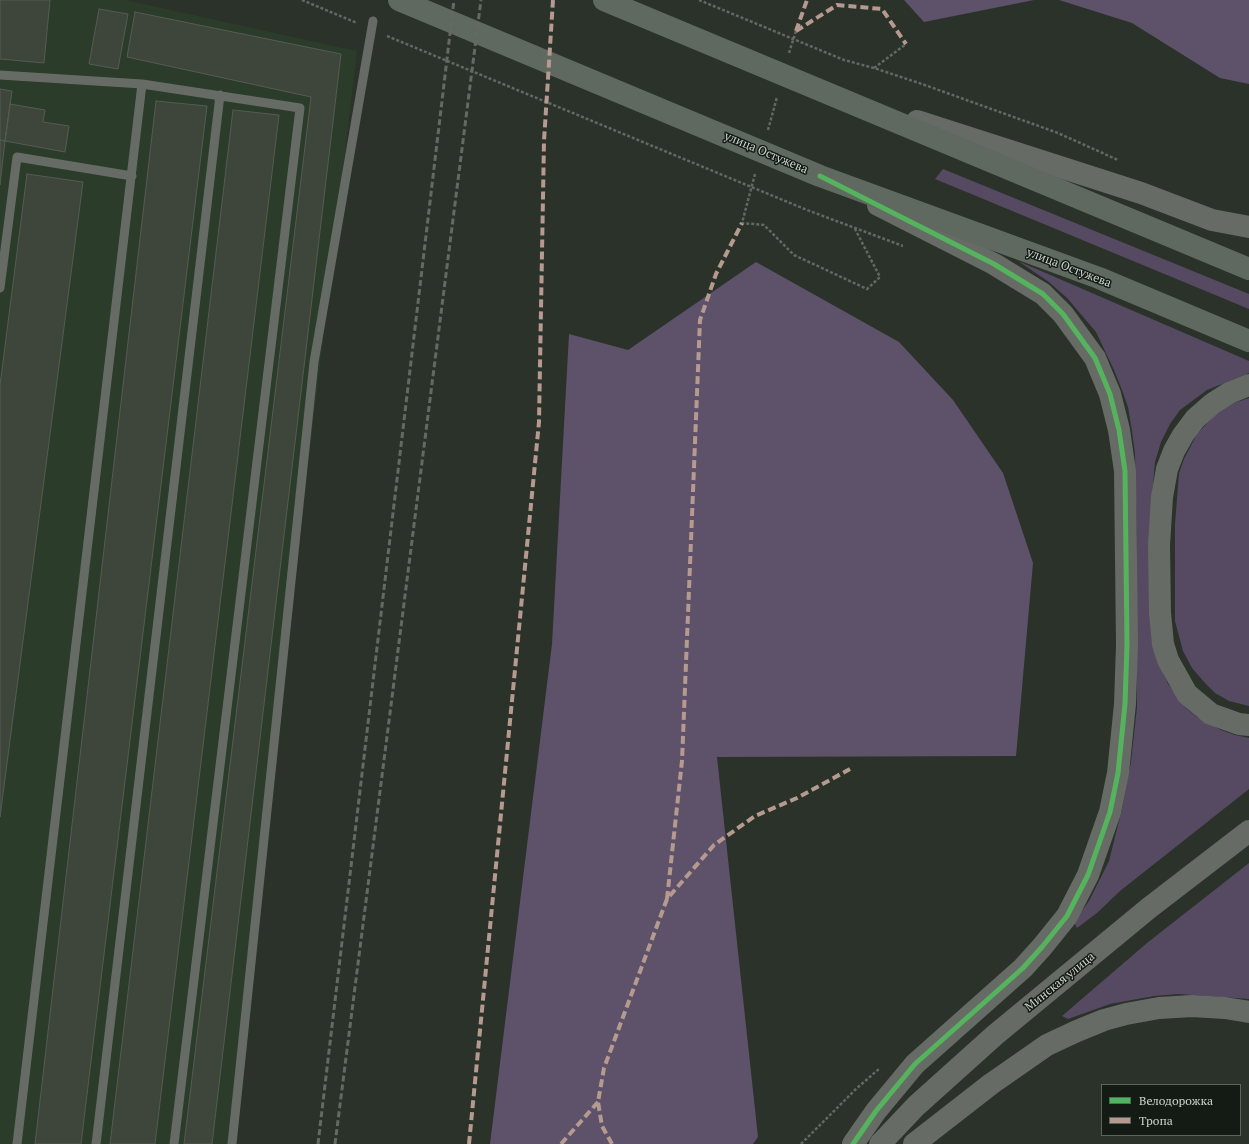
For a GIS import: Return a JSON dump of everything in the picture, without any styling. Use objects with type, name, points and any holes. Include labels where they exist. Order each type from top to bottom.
[{"type":"main road","name":"улица Остужева","points":[[399,0],[820,176],[1099,278],[1249,341]]},
{"type":"main road","points":[[604,0],[1249,269]]},
{"type":"street","points":[[834,95],[1141,193],[1212,220],[1249,228]]},
{"type":"street","points":[[820,176],[994,264],[1043,294],[1063,314],[1095,358],[1110,394],[1119,430],[1125,471],[1127,645],[1123,719],[1118,773],[1110,812],[1088,875],[1067,916],[1042,948],[1023,968],[915,1064],[876,1111],[853,1144]]},
{"type":"street","points":[[1249,385],[1229,393],[1212,404],[1195,419],[1183,434],[1167,469],[1162,497],[1159,545],[1160,613],[1163,644],[1168,660],[1188,694],[1211,714],[1239,724],[1249,725]]},
{"type":"street","name":"Минская улица","points":[[880,1144],[916,1106],[995,1035],[1149,908],[1249,831]]},
{"type":"street","points":[[914,1144],[991,1084],[1047,1045],[1077,1031],[1119,1016],[1159,1008],[1192,1006],[1224,1008],[1249,1012]]},
{"type":"lane","points":[[232,1144],[314,362],[374,21]]},
{"type":"lane","points":[[0,75],[142,84],[300,108],[174,1144]]},
{"type":"lane","points":[[17,1144],[142,84]]},
{"type":"lane","points":[[96,1144],[220,95]]},
{"type":"lane","points":[[0,288],[17,157],[132,176]]},
{"type":"path","points":[[302,0],[360,24]]},
{"type":"path","points":[[699,0],[844,60],[874,68],[1058,133],[1122,162]]},
{"type":"path","points":[[382,33],[807,210],[906,246]]},
{"type":"path","points":[[874,68],[906,44]]},
{"type":"path","points":[[855,228],[880,277]]},
{"type":"path","points":[[801,1144],[856,1089],[885,1063]]},
{"type":"shaded area","points":[[0,0],[125,0],[357,51],[228,1144],[0,1144]]},
{"type":"shaded area","points":[[904,0],[1034,0],[924,22]]},
{"type":"shaded area","points":[[1059,0],[1249,0],[1249,84],[1220,78],[1132,23]]},
{"type":"shaded area","points":[[943,169],[1249,294],[1249,309],[935,179]]},
{"type":"shaded area","points":[[1018,261],[1249,361],[1249,373],[1207,390],[1180,410],[1170,424],[1161,442],[1155,462],[1152,496],[1157,658],[1168,684],[1186,708],[1197,717],[1221,730],[1249,738],[1249,789],[1120,891],[1097,913],[1077,928],[1074,922],[1089,901],[1109,861],[1122,809],[1131,762],[1137,707],[1137,549],[1135,454],[1128,407],[1114,370],[1096,332],[1067,298],[1049,282]]},
{"type":"shaded area","points":[[756,262],[899,342],[953,400],[1003,473],[1033,563],[1016,756],[717,757],[758,1137],[753,1144],[490,1144],[552,644],[569,334],[628,350]]},
{"type":"shaded area","points":[[1249,398],[1249,706],[1229,701],[1215,693],[1192,668],[1183,651],[1175,621],[1175,524],[1179,473],[1184,459],[1197,434],[1214,416],[1231,404]]},
{"type":"shaded area","points":[[1249,863],[1249,999],[1179,994],[1154,996],[1110,1004],[1068,1019],[1062,1016],[1147,943]]},
{"type":"building","points":[[0,0],[50,0],[44,63],[0,59]]},
{"type":"building","points":[[99,9],[128,14],[118,69],[89,64]]},
{"type":"building","points":[[135,12],[341,54],[212,1144],[184,1144],[311,97],[127,57]]},
{"type":"building","points":[[0,89],[12,91],[5,141],[0,140]]},
{"type":"building","points":[[156,101],[207,106],[81,1144],[35,1144]]},
{"type":"building","points":[[10,104],[45,110],[43,122],[69,126],[65,152],[5,141]]},
{"type":"building","points":[[233,110],[279,115],[155,1144],[110,1144]]},
{"type":"building","points":[[0,140],[5,141],[0,185]]},
{"type":"building","points":[[27,174],[83,182],[0,817],[0,385]]},
{"type":"railway","points":[[318,1144],[454,0]]},
{"type":"railway","points":[[335,1144],[481,0]]},
{"type":"marked path","points":[[469,1144],[539,422],[544,141],[553,0]]},
{"type":"marked path","points":[[796,31],[807,0]]},
{"type":"marked path","points":[[796,31],[837,5],[882,9],[906,44]]},
{"type":"marked path","points":[[667,899],[682,761],[700,320],[716,274],[742,223]]},
{"type":"marked path","points":[[612,1144],[602,1126],[598,1102],[604,1068],[667,899],[714,845],[755,816],[797,798],[850,769]]},
{"type":"marked path","points":[[561,1144],[598,1102]]},
{"type":"cycle path","points":[[820,176],[994,264],[1043,294],[1063,314],[1095,358],[1110,394],[1119,430],[1125,471],[1127,645],[1125,704],[1118,773],[1110,812],[1088,875],[1067,916],[1042,947],[1023,968],[915,1064],[876,1111],[853,1144]]}]
